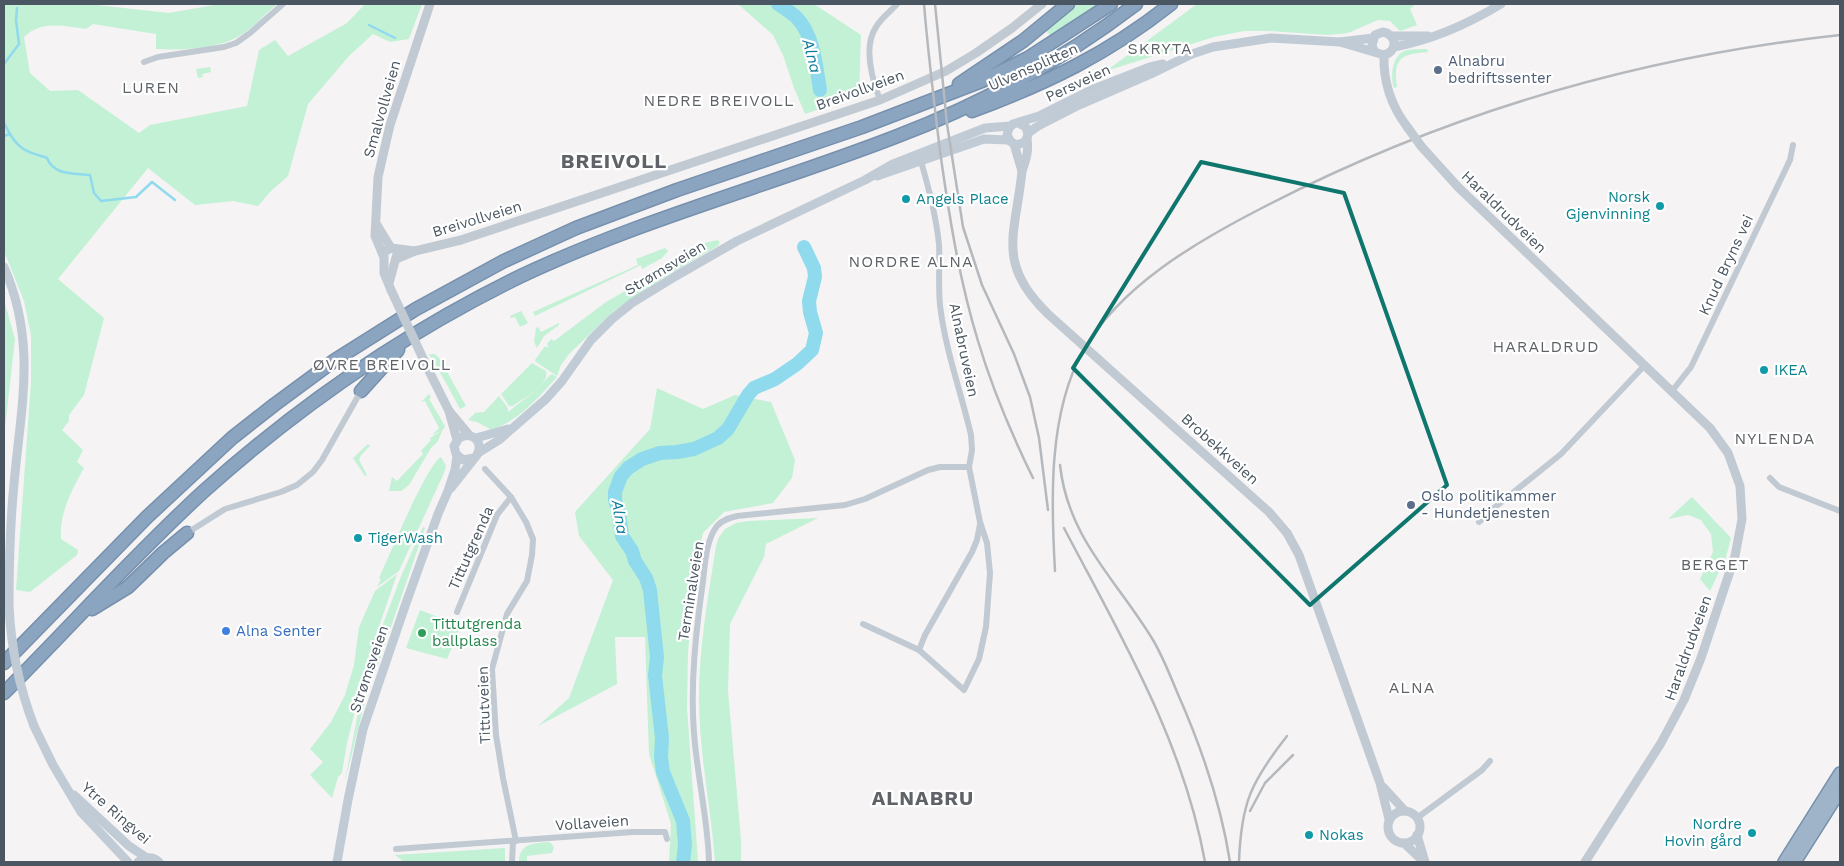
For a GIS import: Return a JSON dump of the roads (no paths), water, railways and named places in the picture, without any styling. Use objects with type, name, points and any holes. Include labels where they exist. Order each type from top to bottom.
[{"type":"highway","name":"Ulvensplitten","points":[[945,94],[1023,41],[1068,4]]},
{"type":"highway","points":[[4,663],[147,517],[220,448],[316,374],[393,323],[479,274],[576,228],[677,190],[862,127],[982,81],[1028,58],[1111,4]]},
{"type":"highway","points":[[4,693],[80,614],[201,494],[286,422],[342,381],[411,337],[460,308],[521,277],[611,237],[897,136],[969,104],[1029,73],[1090,36],[1136,4]]},
{"type":"highway","name":"Ulvensplitten","points":[[897,136],[1002,100],[1049,81],[1108,48],[1171,4]]},
{"type":"highway","points":[[361,391],[411,337]]},
{"type":"highway","points":[[80,614],[128,588],[187,533]]},
{"type":"highway","points":[[1784,862],[1840,773]]},
{"type":"highway","points":[[1795,862],[1840,791]]},
{"type":"main road","points":[[1394,47],[1419,42],[1459,27],[1501,4]]},
{"type":"main road","points":[[1391,36],[1394,41],[1394,47],[1390,52],[1384,55],[1374,51],[1372,45],[1373,38],[1383,32],[1391,36],[1431,37]]},
{"type":"main road","name":"Persveien","points":[[1027,136],[1038,126],[1079,105],[1178,60],[1213,47],[1271,38],[1340,42],[1373,38]]},
{"type":"main road","name":"Persveien","points":[[1340,42],[1374,51]]},
{"type":"main road","name":"Persveien","points":[[1014,124],[1039,116],[1106,84],[1150,67],[1178,60]]},
{"type":"main road","points":[[1014,124],[1026,127],[1027,136],[1022,144],[1011,142],[1007,132],[1014,124]]},
{"type":"main road","name":"Strømsveien","points":[[919,157],[985,128],[1014,124]]},
{"type":"main road","name":"Strømsveien","points":[[448,491],[476,456],[499,440],[554,390],[602,329],[632,303],[737,242],[867,179],[893,164],[984,139],[1011,142]]},
{"type":"main road","name":"Ytre Ringvei","points":[[4,266],[18,309],[25,360],[23,402],[11,512],[10,606],[15,662],[21,688],[34,726],[46,753],[80,812],[128,862]]},
{"type":"main road","name":"Strømsveien","points":[[472,436],[513,427]]},
{"type":"main road","points":[[464,435],[472,436],[479,444],[476,456],[467,460],[457,456],[454,450],[457,440],[464,435]]},
{"type":"main road","name":"Strømsveien","points":[[337,862],[363,729],[405,606],[448,491],[455,470],[457,456]]},
{"type":"main road","name":"Ytre Ringvei","points":[[67,788],[129,846],[147,858],[153,858],[159,862]]},
{"type":"main road","points":[[138,862],[147,858]]},
{"type":"street","points":[[144,62],[158,57],[224,47],[236,43],[283,4]]},
{"type":"street","name":"Smalvollveien","points":[[430,4],[385,142],[378,177],[377,224],[390,255],[384,274],[449,411],[457,440]]},
{"type":"street","points":[[880,100],[874,80],[870,39],[877,25],[897,4]]},
{"type":"street","name":"Breivollveien","points":[[390,255],[448,243],[492,230],[880,100],[946,71],[1012,28],[1042,4]]},
{"type":"street","name":"Haraldrudveien","points":[[1384,55],[1385,76],[1389,96],[1395,110],[1421,146],[1458,187],[1710,428],[1728,453],[1740,486],[1741,532],[1702,658],[1684,700],[1659,746],[1586,862]]},
{"type":"street","name":"Brobekkveien","points":[[1027,136],[1027,152],[1022,171],[1012,243],[1016,266],[1025,288],[1048,314],[1269,512],[1283,528],[1299,555],[1380,783],[1389,819]]},
{"type":"street","name":"Brobekkveien","points":[[1011,142],[1022,171]]},
{"type":"street","name":"Knud Bryns vei","points":[[1672,391],[1691,366],[1707,334],[1790,160],[1793,145]]},
{"type":"street","name":"Alnabruveien","points":[[863,624],[919,650],[964,690],[979,659],[986,627],[990,572],[987,543],[980,522],[969,467],[972,450],[971,435],[943,324],[940,304],[938,235],[928,187],[919,157]]},
{"type":"street","points":[[1479,522],[1561,454],[1645,365]]},
{"type":"street","points":[[187,533],[225,510],[281,492],[297,484],[312,472],[322,460],[361,391]]},
{"type":"street","name":"Smalvollveien","points":[[449,411],[472,436]]},
{"type":"street","name":"Terminalveien","points":[[709,862],[694,740],[693,697],[696,639],[706,555],[716,528],[724,520],[737,516],[845,505],[865,499],[928,470],[969,467]]},
{"type":"street","name":"Tittutveien","points":[[485,469],[511,496],[526,522],[533,539],[527,581],[507,614],[492,669],[496,735],[515,842]]},
{"type":"street","points":[[1770,478],[1779,487],[1840,511]]},
{"type":"street","name":"Tittutgrenda","points":[[457,612],[497,516],[511,496]]},
{"type":"street","name":"Alnabruveien","points":[[919,650],[925,635],[972,552],[977,540],[980,522]]},
{"type":"street","points":[[1417,818],[1482,770],[1490,761]]},
{"type":"street","name":"Brobekkveien","points":[[1380,783],[1405,810]]},
{"type":"street","points":[[1404,843],[1412,841],[1417,835],[1420,826],[1414,814],[1405,810],[1399,811],[1389,819],[1388,829],[1390,835],[1394,840],[1404,843],[1425,862]]},
{"type":"street","name":"Vollaveien","points":[[396,849],[515,842],[633,832],[665,832],[667,839]]},
{"type":"street","points":[[1417,835],[1425,862]]},
{"type":"street","points":[[512,862],[515,842]]},
{"type":"water","points":[[666,771],[679,801],[686,824],[680,825],[674,805],[659,773]]},
{"type":"waterway","name":"Alna","points":[[778,4],[797,18],[807,33],[811,42],[820,90]]},
{"type":"waterway","points":[[4,64],[19,44],[16,20],[17,8]]},
{"type":"waterway","points":[[369,25],[395,38]]},
{"type":"waterway","points":[[4,123],[10,134]]},
{"type":"waterway","points":[[4,136],[10,134],[21,147],[47,158],[50,164],[60,171],[90,175],[94,193],[101,201],[136,197],[152,182],[175,200]]},
{"type":"waterway","name":"Alna","points":[[683,862],[685,845],[683,821],[663,772],[661,757],[662,738],[655,675],[657,657],[650,590],[646,578],[622,536],[615,492],[621,476],[628,468],[642,459],[660,453],[694,449],[718,438],[728,429],[754,388],[775,379],[797,364],[812,350],[816,333],[809,301],[815,277],[814,268],[804,247]]},
{"type":"railway","points":[[924,4],[940,151],[951,223],[965,294],[989,376],[1033,478]]},
{"type":"railway","points":[[935,4],[947,124],[963,227],[982,285],[1014,354],[1030,397],[1039,438],[1048,510]]},
{"type":"railway","points":[[1055,571],[1053,516],[1054,458],[1063,402],[1072,376],[1083,351],[1117,306],[1161,268],[1236,222],[1329,175],[1399,145],[1470,118],[1542,95],[1615,75],[1690,58],[1840,35]]},
{"type":"railway","points":[[1060,465],[1065,491],[1083,537],[1153,640],[1169,673],[1194,733],[1216,797],[1230,862]]},
{"type":"railway","points":[[1064,528],[1128,649],[1166,731],[1195,817],[1205,862]]},
{"type":"railway","points":[[1239,862],[1242,824],[1250,794],[1265,767],[1287,736]]},
{"type":"railway","points":[[1250,811],[1265,783],[1293,755]]},
{"type":"place","name":"Alnabru bedriftssenter","points":[[1438,70]]},
{"type":"place","name":"Angels Place","points":[[906,199]]},
{"type":"place","name":"Norsk Gjenvinning","points":[[1660,206]]},
{"type":"place","name":"IKEA","points":[[1764,370]]},
{"type":"place","name":"Oslo politikammer - Hundetjenesten","points":[[1411,505]]},
{"type":"place","name":"TigerWash","points":[[358,538]]},
{"type":"place","name":"Alna Senter","points":[[226,631]]},
{"type":"place","name":"Tittutgrenda ballplass","points":[[422,633]]},
{"type":"place","name":"Nordre Hovin gård","points":[[1752,833]]},
{"type":"place","name":"Nokas","points":[[1309,835]]},
{"type":"district","name":"SKRYTA","points":[[1160,48]]},
{"type":"district","name":"LUREN","points":[[151,87]]},
{"type":"district","name":"NEDRE BREIVOLL","points":[[719,100]]},
{"type":"district","name":"BREIVOLL","points":[[614,161]]},
{"type":"district","name":"NORDRE ALNA","points":[[911,261]]},
{"type":"district","name":"HARALDRUD","points":[[1546,346]]},
{"type":"district","name":"ØVRE BREIVOLL","points":[[382,364]]},
{"type":"district","name":"NYLENDA","points":[[1775,438]]},
{"type":"district","name":"BERGET","points":[[1715,564]]},
{"type":"district","name":"ALNA","points":[[1412,687]]},
{"type":"district","name":"ALNABRU","points":[[923,798]]}]
